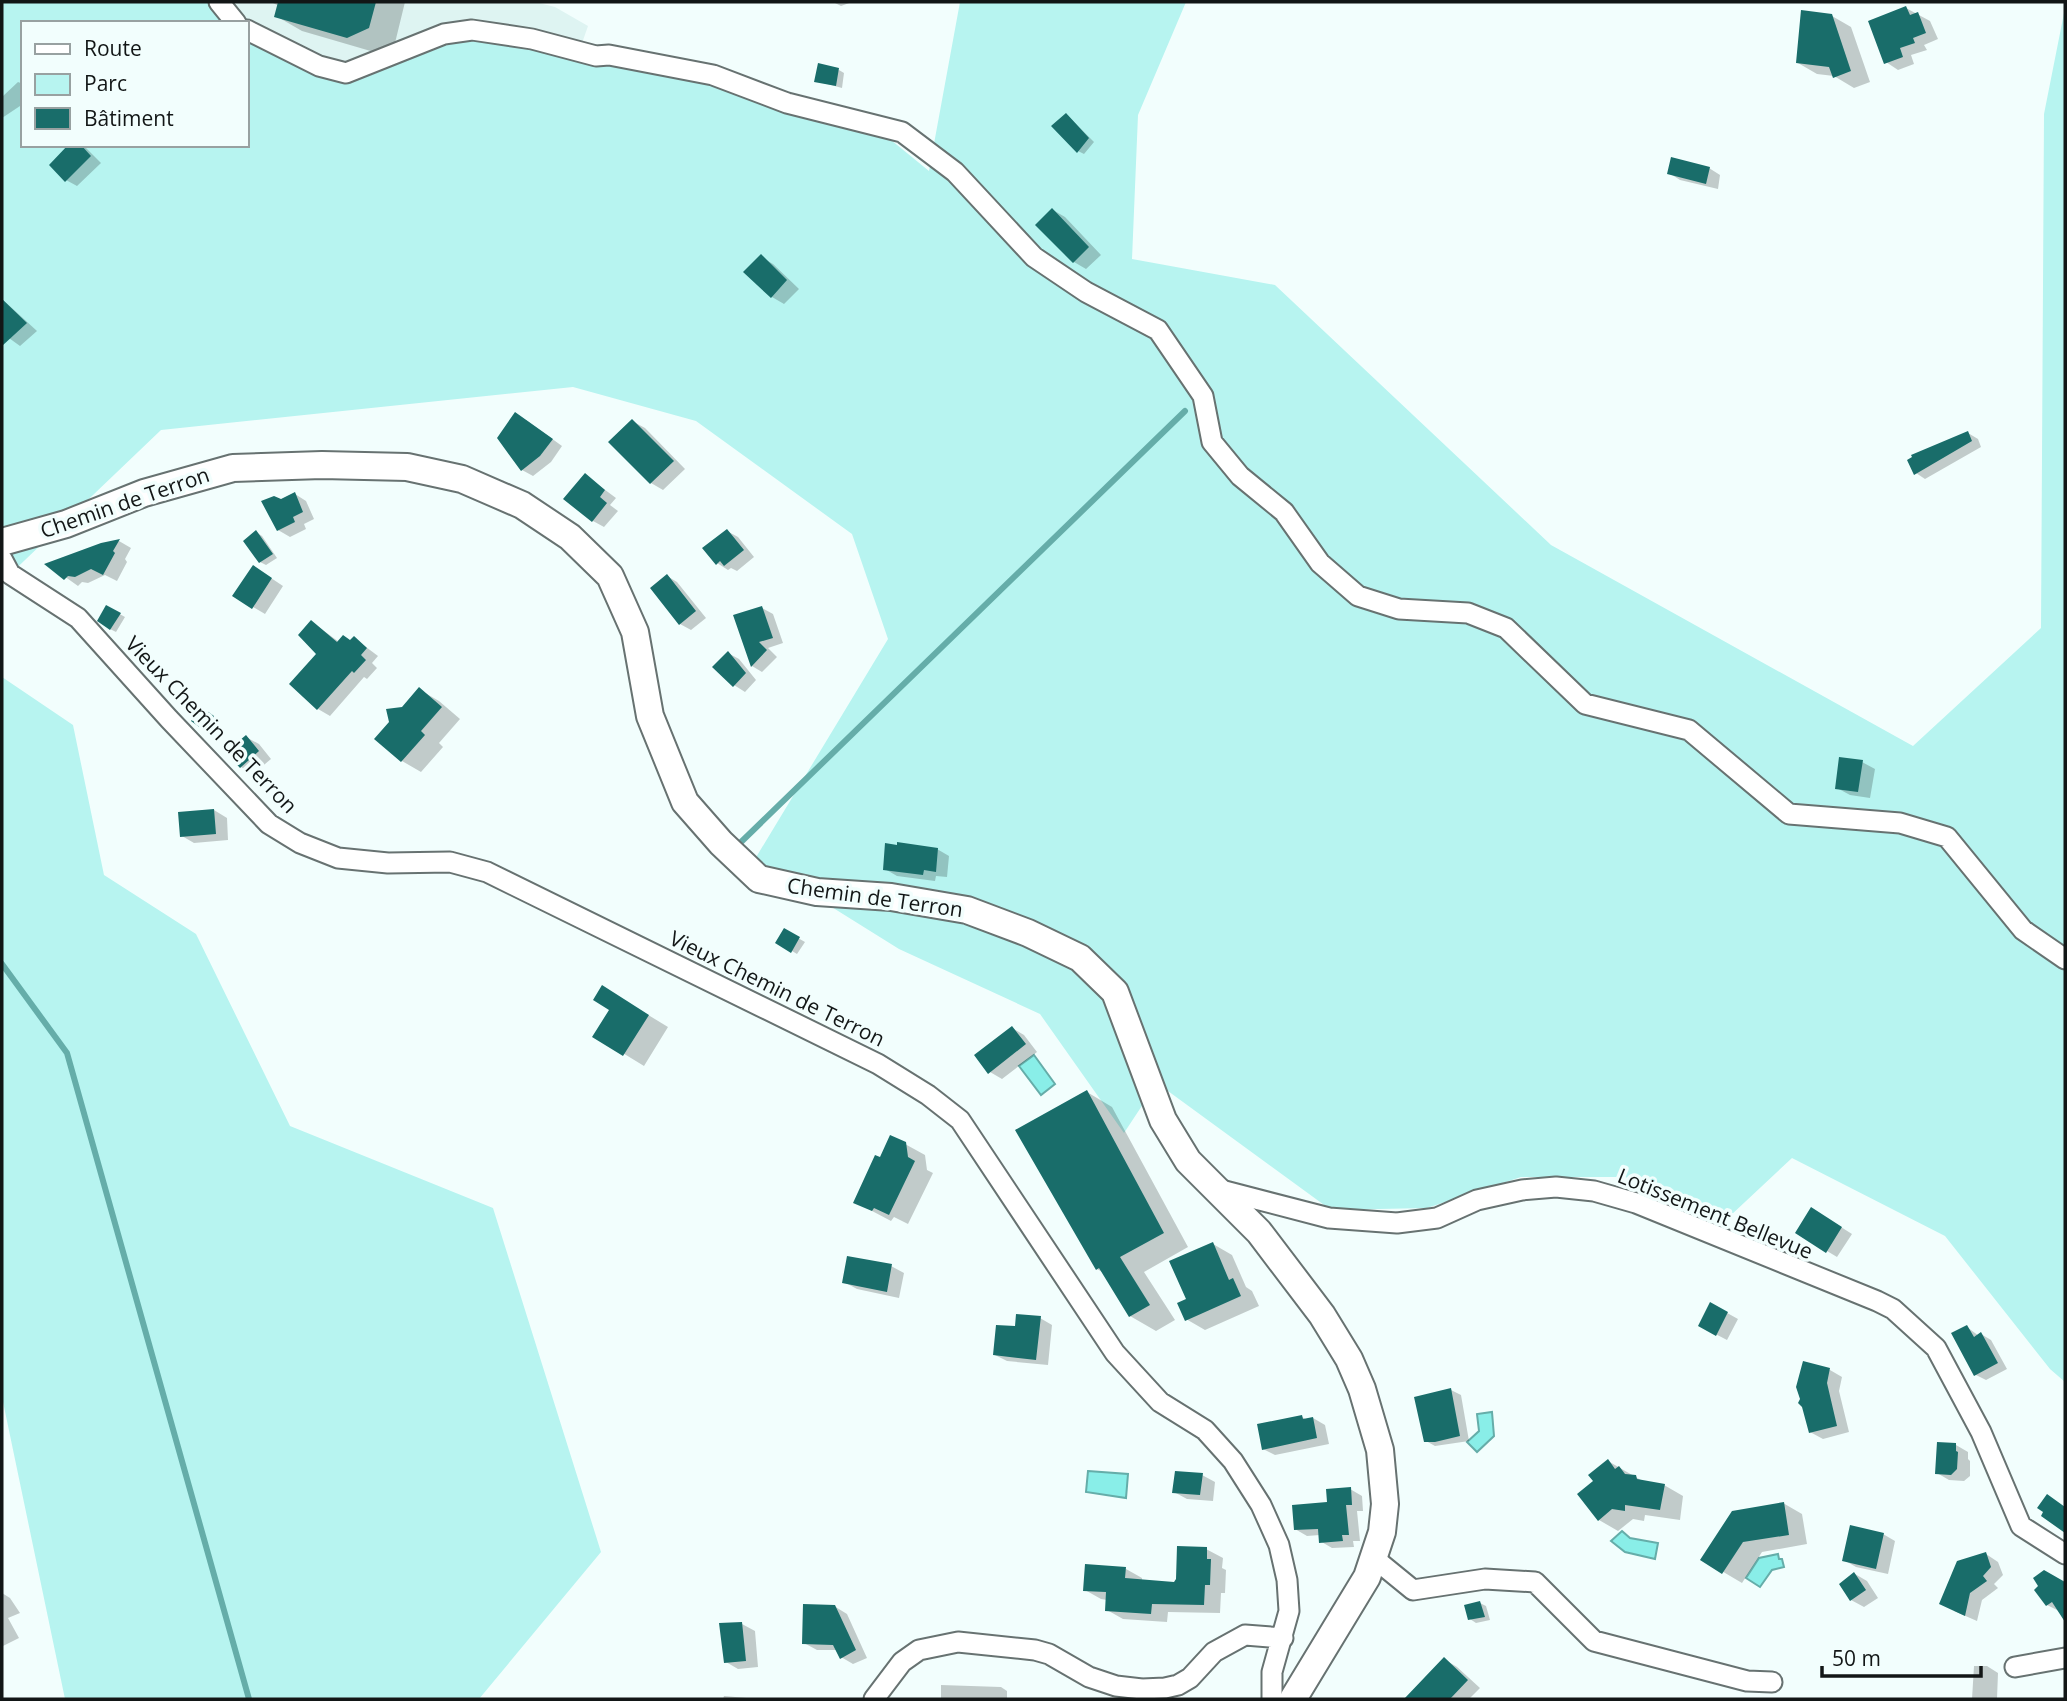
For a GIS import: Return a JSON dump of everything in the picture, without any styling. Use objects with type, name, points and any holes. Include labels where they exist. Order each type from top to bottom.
[{"type":"street","points":[[219,2],[234,21]]},
{"type":"street","points":[[248,30],[319,66],[346,73],[444,34],[472,30],[499,32],[596,56],[609,55],[713,75],[787,103],[902,132],[955,172],[1034,257],[1086,292],[1158,330],[1203,396],[1212,442],[1240,476],[1284,512],[1320,563],[1357,596],[1399,609],[1468,613],[1506,628],[1584,704],[1689,730],[1789,814],[1900,822],[1947,837],[2023,929],[2065,959]]},
{"type":"street","name":"Chemin de Terron","points":[[2,542],[66,524],[144,492],[233,468],[321,465],[407,467],[462,479],[522,505],[570,537],[610,576],[635,632],[650,716],[685,803],[721,843],[759,879],[817,892],[891,897],[967,910],[1028,933],[1080,958],[1115,992],[1163,1120],[1188,1161],[1259,1232],[1322,1315],[1353,1369],[1372,1420],[1382,1466],[1385,1504],[1375,1559],[1367,1577],[1293,1699]]},
{"type":"street","name":"Vieux Chemin de Terron","points":[[2,559],[10,574],[78,618],[269,824],[300,843],[338,858],[388,863],[450,862],[487,872],[878,1064],[928,1095],[960,1120],[1115,1353],[1160,1402],[1205,1430],[1233,1461],[1261,1505],[1279,1545],[1287,1580],[1289,1611],[1272,1672],[1272,1699]]},
{"type":"street","name":"Lotissement Bellevue","points":[[1216,1189],[1329,1218],[1397,1223],[1437,1218],[1477,1200],[1522,1189],[1556,1187],[1594,1191],[1636,1203],[1877,1301],[1893,1309],[1936,1348],[1981,1433],[2021,1526],[2065,1554]]},
{"type":"street","points":[[1375,1559],[1413,1590],[1485,1579],[1535,1582],[1594,1641],[1746,1681],[1772,1682]]},
{"type":"street","points":[[874,1699],[902,1662],[919,1650],[958,1642],[1035,1650],[1048,1654],[1089,1677],[1116,1686],[1142,1689],[1178,1685],[1190,1678],[1214,1652],[1245,1635],[1283,1638]]},
{"type":"street","points":[[2015,1667],[2065,1658]]},
{"type":"shaded area","points":[[228,2],[535,2],[555,7],[588,26],[581,46],[345,65],[330,62],[245,21]]},
{"type":"shaded area","points":[[1034,1055],[1055,1084],[1041,1095],[1019,1066]]},
{"type":"shaded area","points":[[1492,1412],[1494,1436],[1477,1452],[1467,1442],[1479,1431],[1477,1414]]},
{"type":"shaded area","points":[[1088,1471],[1128,1474],[1126,1498],[1086,1492]]},
{"type":"shaded area","points":[[1622,1531],[1630,1538],[1658,1543],[1655,1559],[1625,1552],[1611,1541]]},
{"type":"shaded area","points":[[1778,1554],[1784,1567],[1772,1570],[1760,1587],[1746,1578],[1759,1558]]},
{"type":"green space","points":[[2,2],[228,2],[246,21],[21,21],[21,147],[248,147],[248,23],[330,62],[345,65],[443,27],[581,46],[891,140],[929,171],[960,2],[1186,2],[1138,115],[1132,259],[1275,285],[1551,545],[1913,746],[2041,628],[2044,114],[2065,8],[2065,1382],[2050,1369],[1945,1236],[1792,1158],[1730,1216],[1625,1177],[1521,1177],[1427,1208],[1331,1210],[1157,1083],[1124,1133],[1040,1014],[899,949],[755,859],[888,639],[852,534],[696,421],[573,387],[161,430],[2,582]]},
{"type":"green space","points":[[2,677],[73,725],[104,875],[196,934],[290,1126],[493,1208],[601,1552],[479,1699],[65,1699],[2,1397]]},
{"type":"building","points":[[278,2],[376,2],[369,28],[347,38],[274,17]]},
{"type":"building","points":[[1906,6],[1910,15],[1918,12],[1926,33],[1913,38],[1915,43],[1900,48],[1903,57],[1884,64],[1868,21]]},
{"type":"building","points":[[1801,10],[1832,14],[1851,71],[1833,78],[1829,67],[1796,63]]},
{"type":"building","points":[[818,63],[839,68],[836,86],[814,82]]},
{"type":"building","points":[[1066,113],[1089,138],[1077,153],[1051,126]]},
{"type":"building","points":[[66,147],[83,147],[91,156],[65,182],[49,165]]},
{"type":"building","points":[[1671,157],[1710,167],[1706,184],[1667,174]]},
{"type":"building","points":[[1052,208],[1089,247],[1073,263],[1035,225]]},
{"type":"building","points":[[761,254],[787,280],[771,298],[743,272]]},
{"type":"building","points":[[2,299],[27,323],[2,346]]},
{"type":"building","points":[[515,412],[553,439],[540,456],[521,471],[497,438]]},
{"type":"building","points":[[632,419],[674,461],[650,484],[608,442]]},
{"type":"building","points":[[1968,431],[1972,441],[1914,475],[1907,460],[1911,455]]},
{"type":"building","points":[[585,473],[605,490],[600,497],[607,503],[592,522],[563,499]]},
{"type":"building","points":[[295,492],[303,512],[293,517],[295,522],[277,531],[261,501],[274,496],[281,499]]},
{"type":"building","points":[[727,529],[744,550],[724,566],[720,561],[716,565],[702,548]]},
{"type":"building","points":[[256,530],[273,554],[259,563],[243,541]]},
{"type":"building","points":[[120,539],[103,575],[91,569],[75,577],[68,576],[64,580],[44,564],[101,543]]},
{"type":"building","points":[[253,565],[272,578],[252,609],[232,596]]},
{"type":"building","points":[[667,574],[696,611],[679,625],[650,588]]},
{"type":"building","points":[[106,605],[121,613],[110,630],[97,621]]},
{"type":"building","points":[[762,606],[773,638],[759,642],[767,650],[751,667],[733,615]]},
{"type":"building","points":[[311,620],[337,642],[343,635],[350,640],[354,636],[367,648],[361,655],[366,660],[354,673],[352,671],[317,710],[289,684],[316,654],[298,635]]},
{"type":"building","points":[[728,651],[746,673],[733,687],[712,667]]},
{"type":"building","points":[[419,687],[442,707],[421,731],[425,735],[401,762],[374,739],[389,722],[386,709],[402,707]]},
{"type":"building","points":[[200,706],[214,716],[205,731],[191,721]]},
{"type":"building","points":[[246,735],[259,751],[240,768],[226,752]]},
{"type":"building","points":[[1839,757],[1863,760],[1858,792],[1835,789]]},
{"type":"building","points":[[214,809],[216,834],[180,837],[178,812]]},
{"type":"building","points":[[897,842],[938,848],[936,872],[924,870],[923,875],[883,870],[885,843],[897,845]]},
{"type":"building","points":[[784,928],[800,937],[791,953],[775,943]]},
{"type":"building","points":[[602,985],[649,1015],[623,1056],[592,1037],[609,1010],[593,1000]]},
{"type":"building","points":[[1012,1026],[1026,1044],[988,1074],[974,1055]]},
{"type":"building","points":[[1087,1090],[1164,1233],[1120,1257],[1150,1305],[1129,1317],[1099,1268],[1096,1270],[1015,1130]]},
{"type":"building","points":[[890,1135],[906,1142],[908,1157],[915,1161],[889,1215],[853,1203],[875,1155],[880,1157]]},
{"type":"building","points":[[1811,1207],[1842,1227],[1826,1253],[1795,1233]]},
{"type":"building","points":[[1213,1242],[1229,1280],[1233,1278],[1241,1296],[1185,1321],[1177,1303],[1186,1299],[1169,1261]]},
{"type":"building","points":[[847,1256],[892,1264],[887,1292],[842,1283]]},
{"type":"building","points":[[1710,1302],[1728,1312],[1716,1336],[1698,1326]]},
{"type":"building","points":[[1016,1314],[1041,1316],[1036,1360],[993,1355],[996,1325],[1015,1326]]},
{"type":"building","points":[[1967,1325],[1974,1337],[1981,1332],[1998,1363],[1974,1376],[1951,1333]]},
{"type":"building","points":[[1803,1361],[1830,1368],[1827,1383],[1837,1426],[1809,1433],[1802,1407],[1798,1403],[1800,1399],[1796,1387]]},
{"type":"building","points":[[1451,1388],[1460,1436],[1424,1442],[1414,1397]]},
{"type":"building","points":[[1302,1415],[1303,1419],[1313,1417],[1317,1438],[1262,1450],[1257,1424]]},
{"type":"building","points":[[1937,1442],[1956,1443],[1957,1469],[1951,1475],[1935,1474]]},
{"type":"building","points":[[1608,1459],[1615,1469],[1619,1466],[1625,1474],[1665,1484],[1660,1510],[1625,1505],[1625,1511],[1612,1509],[1598,1521],[1577,1494],[1593,1481],[1588,1475]]},
{"type":"building","points":[[1175,1471],[1203,1473],[1200,1495],[1172,1493]]},
{"type":"building","points":[[1351,1487],[1352,1505],[1346,1505],[1349,1535],[1342,1535],[1343,1541],[1319,1543],[1318,1529],[1294,1530],[1292,1505],[1327,1502],[1326,1489]]},
{"type":"building","points":[[2047,1494],[2065,1507],[2065,1533],[2041,1516],[2043,1512],[2037,1508]]},
{"type":"building","points":[[1784,1502],[1789,1535],[1743,1542],[1722,1574],[1700,1560],[1732,1511]]},
{"type":"building","points":[[1850,1525],[1884,1533],[1876,1569],[1842,1561]]},
{"type":"building","points":[[1177,1546],[1207,1547],[1207,1559],[1211,1559],[1210,1585],[1205,1585],[1204,1605],[1152,1604],[1151,1614],[1105,1611],[1106,1592],[1083,1591],[1085,1564],[1126,1567],[1125,1578],[1174,1582]]},
{"type":"building","points":[[1986,1552],[1991,1567],[1983,1576],[1987,1581],[1970,1593],[1965,1616],[1939,1604],[1957,1561]]},
{"type":"building","points":[[2044,1570],[2065,1582],[2065,1622],[2052,1602],[2046,1606],[2034,1590],[2038,1586],[2033,1578]]},
{"type":"building","points":[[1854,1572],[1866,1590],[1850,1601],[1839,1584]]},
{"type":"building","points":[[1480,1601],[1485,1617],[1468,1620],[1464,1605]]},
{"type":"building","points":[[803,1604],[835,1605],[856,1650],[840,1659],[833,1645],[802,1644]]},
{"type":"building","points":[[742,1622],[746,1661],[724,1663],[719,1623]]},
{"type":"building","points":[[1444,1657],[1468,1680],[1450,1699],[1404,1699]]},
{"type":"waterway","points":[[739,844],[1185,411]]},
{"type":"waterway","points":[[2,964],[67,1053],[249,1699]]}]
